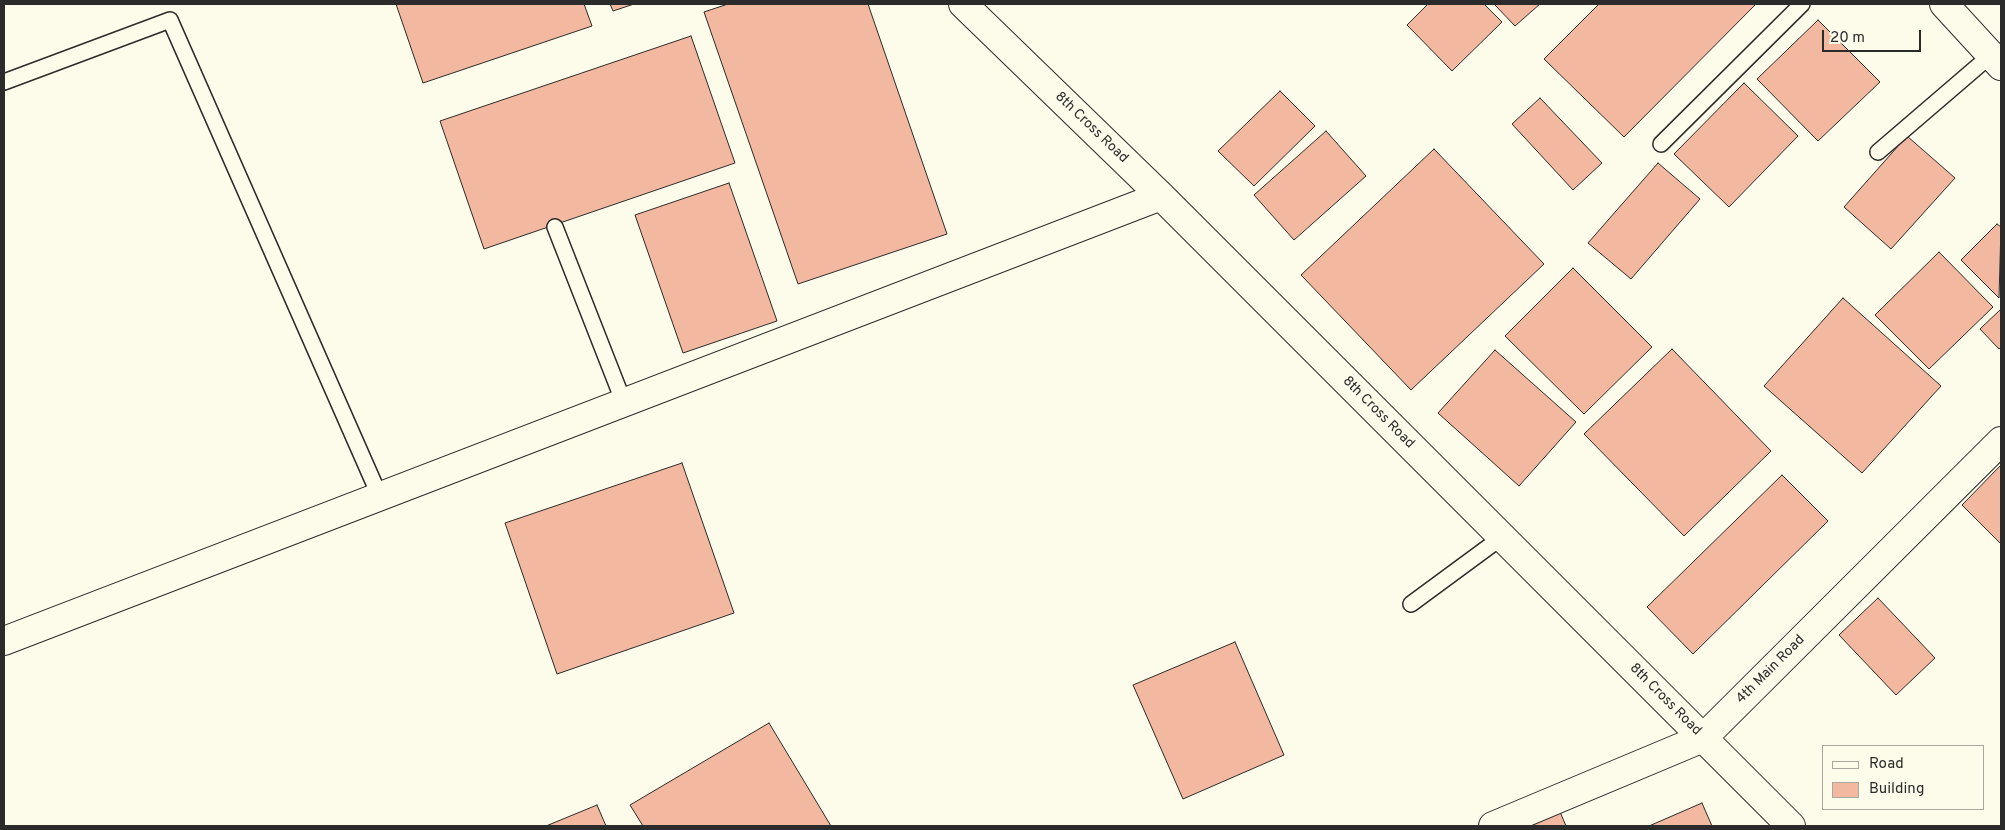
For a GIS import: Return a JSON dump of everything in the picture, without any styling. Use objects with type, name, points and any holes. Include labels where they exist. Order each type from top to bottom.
[{"type":"street","name":"8th Cross Road","points":[[963,4],[1162,196],[1791,826]]},
{"type":"street","points":[[1944,4],[1996,61]]},
{"type":"street","points":[[4,641],[1162,196]]},
{"type":"street","name":"4th Main Road","points":[[1492,826],[1703,738],[2001,441]]},
{"type":"lane","points":[[1661,144],[1802,4]]},
{"type":"lane","points":[[4,82],[170,20],[380,497]]},
{"type":"lane","points":[[1878,152],[1996,61]]},
{"type":"lane","points":[[555,227],[624,403]]},
{"type":"lane","points":[[1411,604],[1502,537]]},
{"type":"building","points":[[396,4],[584,4],[592,26],[423,83]]},
{"type":"building","points":[[610,4],[634,4],[613,11]]},
{"type":"building","points":[[728,4],[868,4],[947,234],[798,284],[704,12]]},
{"type":"building","points":[[1428,4],[1484,4],[1502,22],[1452,71],[1407,25]]},
{"type":"building","points":[[1494,4],[1540,4],[1515,26]]},
{"type":"building","points":[[1599,4],[1756,4],[1624,137],[1544,59]]},
{"type":"building","points":[[1818,20],[1880,82],[1818,141],[1757,79]]},
{"type":"building","points":[[691,36],[735,163],[484,249],[440,121]]},
{"type":"building","points":[[1744,83],[1798,136],[1729,207],[1674,154]]},
{"type":"building","points":[[1280,91],[1315,126],[1254,186],[1218,151]]},
{"type":"building","points":[[1540,98],[1602,163],[1573,190],[1512,124]]},
{"type":"building","points":[[1326,131],[1366,176],[1294,240],[1254,195]]},
{"type":"building","points":[[1907,136],[1955,178],[1891,249],[1844,207]]},
{"type":"building","points":[[1434,149],[1544,264],[1411,390],[1301,275]]},
{"type":"building","points":[[1658,163],[1700,199],[1631,279],[1588,243]]},
{"type":"building","points":[[729,183],[777,321],[683,353],[635,215]]},
{"type":"building","points":[[1997,224],[2001,227],[1999,298],[1961,260]]},
{"type":"building","points":[[1939,252],[1993,307],[1929,369],[1875,315]]},
{"type":"building","points":[[1573,268],[1652,347],[1584,414],[1505,336]]},
{"type":"building","points":[[1843,298],[1941,386],[1862,473],[1764,386]]},
{"type":"building","points":[[2001,309],[2001,347],[1999,349],[1980,329]]},
{"type":"building","points":[[1672,349],[1771,451],[1684,536],[1584,434]]},
{"type":"building","points":[[1495,350],[1576,422],[1519,486],[1438,413]]},
{"type":"building","points":[[682,463],[734,613],[557,674],[505,523]]},
{"type":"building","points":[[2001,465],[2001,544],[1962,505]]},
{"type":"building","points":[[1782,475],[1828,521],[1693,654],[1647,607]]},
{"type":"building","points":[[1878,598],[1935,658],[1896,695],[1839,635]]},
{"type":"building","points":[[1235,642],[1284,755],[1183,799],[1133,685]]},
{"type":"building","points":[[769,723],[831,826],[643,826],[630,805]]},
{"type":"building","points":[[1702,803],[1712,826],[1649,826]]},
{"type":"building","points":[[597,805],[606,826],[546,826]]},
{"type":"building","points":[[1558,807],[1566,826],[1513,826]]}]
